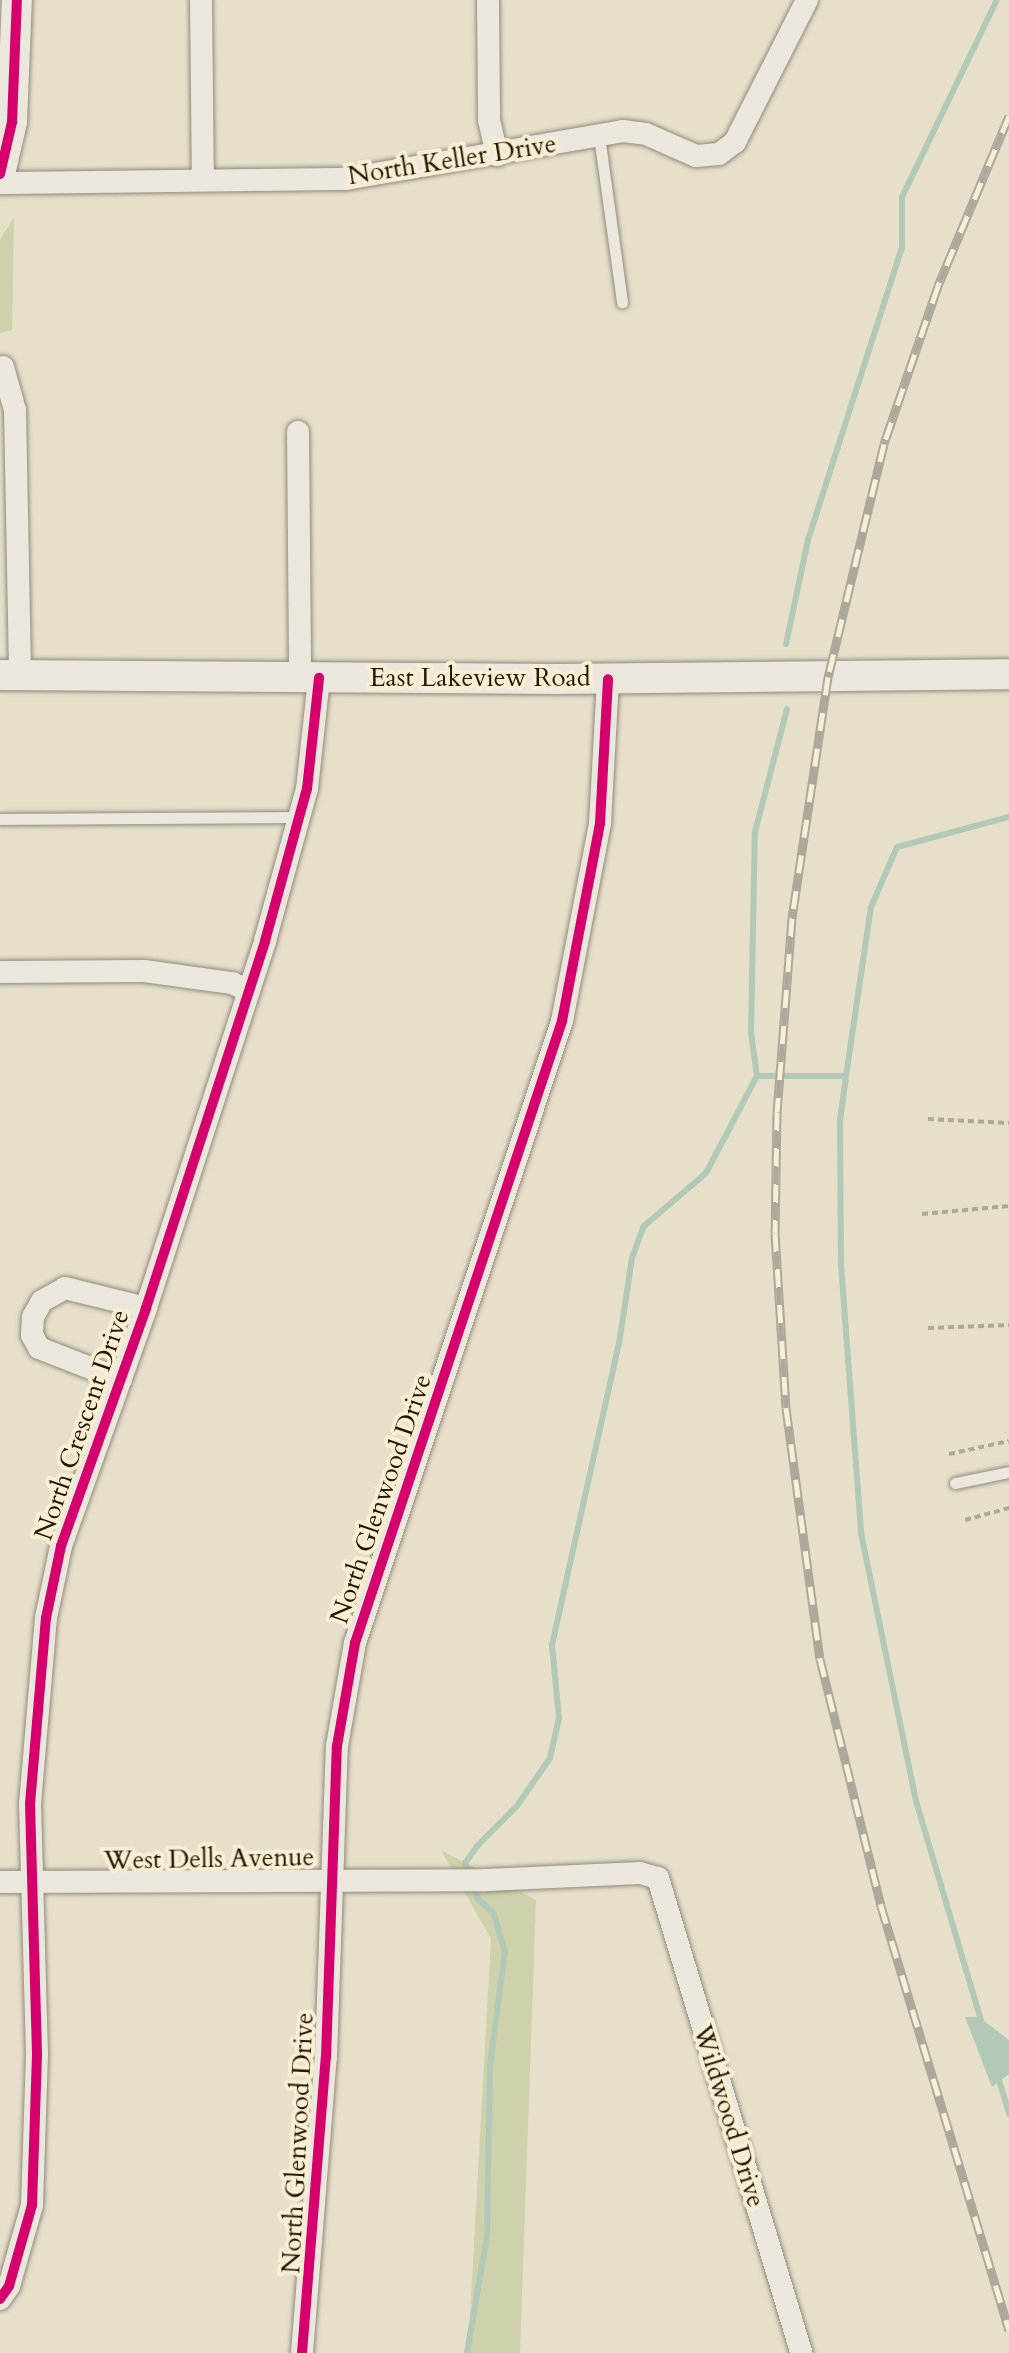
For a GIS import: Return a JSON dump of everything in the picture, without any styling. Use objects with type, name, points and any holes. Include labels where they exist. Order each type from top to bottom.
[{"type":"main road","points":[[0,174],[12,122],[17,0]]},
{"type":"main road","name":"East Lakeview Road","points":[[10,676],[608,679],[1009,674]]},
{"type":"street","points":[[201,0],[203,179]]},
{"type":"street","points":[[488,0],[489,120],[497,155]]},
{"type":"street","name":"North Keller Drive","points":[[0,183],[346,179],[599,136],[646,134],[696,156],[719,154],[735,142],[807,0]]},
{"type":"street","points":[[3,367],[15,410],[10,676]]},
{"type":"street","name":"North Crescent Drive","points":[[0,2299],[9,2286],[32,2205],[37,2054],[30,1882],[30,1788],[46,1618],[61,1546],[146,1308],[307,789],[309,677],[298,432]]},
{"type":"street","name":"North Glenwood Drive","points":[[302,2353],[326,2057],[337,1746],[355,1643],[562,1021],[600,823],[608,679]]},
{"type":"street","points":[[0,972],[144,971],[232,983],[247,990]]},
{"type":"street","points":[[121,1380],[39,1348],[32,1335],[33,1317],[42,1301],[65,1288],[146,1308]]},
{"type":"street","name":"West Dells Avenue","points":[[0,1882],[332,1880],[640,1873],[658,1878]]},
{"type":"street","name":"Wildwood Drive","points":[[658,1878],[801,2353]]},
{"type":"lane","points":[[599,136],[622,302]]},
{"type":"lane","points":[[0,819],[298,817]]},
{"type":"lane","points":[[955,1483],[1009,1472]]},
{"type":"path","points":[[928,1119],[1009,1123]]},
{"type":"path","points":[[922,1214],[1009,1206]]},
{"type":"path","points":[[928,1328],[1009,1325]]},
{"type":"path","points":[[949,1454],[1009,1441]]},
{"type":"path","points":[[965,1520],[1009,1508]]},
{"type":"shaded area","points":[[14,217],[12,330],[0,333],[0,239]]},
{"type":"shaded area","points":[[441,1850],[536,1900],[520,2353],[468,2353],[491,1939]]},
{"type":"shaded area","points":[[965,2017],[979,2017],[1009,2040],[1009,2074],[992,2087]]},
{"type":"waterway","points":[[786,644],[808,540],[902,247],[902,197],[997,0]]},
{"type":"waterway","points":[[469,1874],[465,1863],[478,1845],[517,1806],[550,1758],[559,1718],[552,1645],[619,1344],[632,1258],[643,1227],[706,1173],[757,1076],[751,1033],[755,832],[787,709]]},
{"type":"waterway","points":[[757,1076],[846,1076],[871,907],[897,847],[1009,817]]},
{"type":"waterway","points":[[846,1076],[840,1121],[841,1265],[861,1533],[916,1801],[982,2024]]},
{"type":"waterway","points":[[467,2353],[487,2236],[490,2066],[505,1951],[494,1914],[478,1899],[473,1885]]},
{"type":"waterway","points":[[998,2077],[1009,2114]]},
{"type":"railway","points":[[1009,116],[938,286],[884,444],[828,677],[792,918],[777,1112],[775,1233],[786,1408],[820,1659],[881,1906],[1009,2330]]},
{"type":"cycle path","points":[[0,174],[12,122],[17,0]]},
{"type":"cycle path","points":[[0,2299],[9,2286],[32,2205],[37,2054],[30,1804],[46,1618],[61,1546],[146,1308],[265,941],[307,789],[319,678]]},
{"type":"cycle path","points":[[302,2353],[326,2057],[337,1746],[355,1643],[562,1021],[600,823],[608,679]]}]
